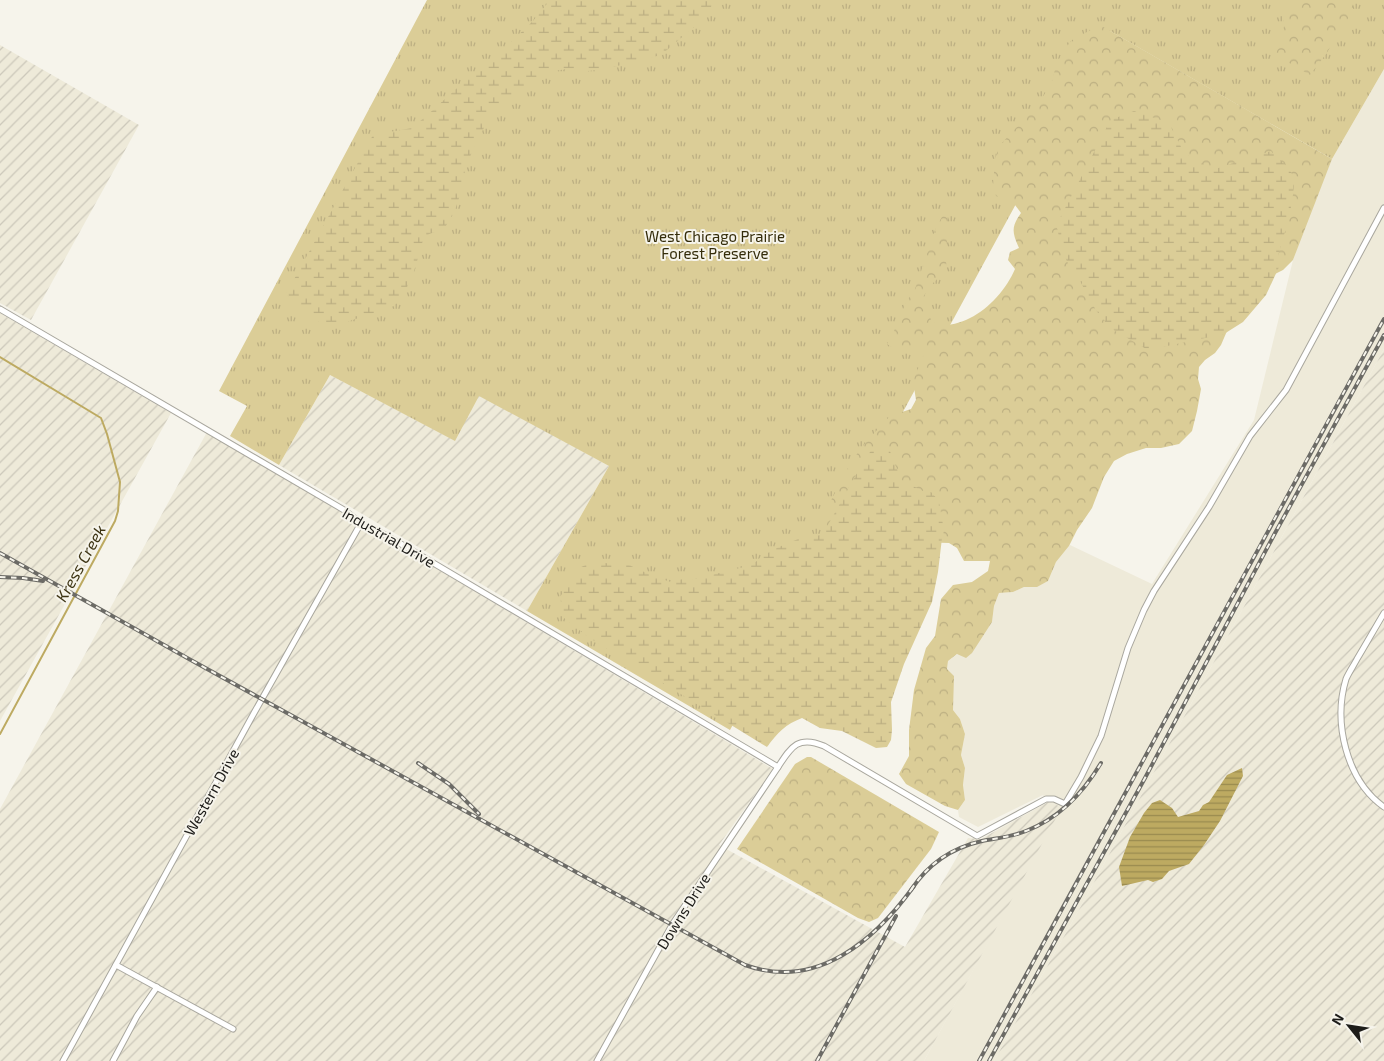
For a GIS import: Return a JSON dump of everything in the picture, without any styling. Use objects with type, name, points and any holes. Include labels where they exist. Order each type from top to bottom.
[{"type":"street","name":"Downs Drive","points":[[597,1061],[672,925],[790,749],[797,744],[815,742],[977,836],[1046,799],[1054,799],[1065,804],[1081,777],[1101,736],[1128,648],[1154,591],[1208,507],[1250,436],[1286,390],[1384,208]]},
{"type":"street","name":"Industrial Drive","points":[[0,309],[778,767]]},
{"type":"street","name":"Western Drive","points":[[63,1061],[361,523]]},
{"type":"street","points":[[1384,612],[1347,678],[1341,721],[1350,762],[1361,784],[1384,807]]},
{"type":"street","points":[[116,964],[233,1029]]},
{"type":"street","points":[[113,1061],[137,1016],[158,987]]},
{"type":"shaded area","points":[[0,45],[139,125],[31,320],[0,303]]},
{"type":"shaded area","points":[[1384,69],[1384,349],[1081,906],[994,1061],[924,1061],[1061,807],[1048,802],[1043,795],[978,827],[959,817],[958,810],[965,800],[963,785],[965,768],[961,755],[965,734],[960,719],[953,710],[947,669],[948,661],[981,637],[992,622],[994,606],[999,593],[1013,592],[1024,587],[1036,587],[1048,581],[1056,562],[1070,545],[1152,584],[1254,420],[1293,260],[1305,226],[1332,159]]},
{"type":"shaded area","points":[[0,313],[171,413],[0,721]]},
{"type":"shaded area","points":[[1384,349],[1384,1061],[994,1061],[1081,906]]},
{"type":"shaded area","points":[[330,375],[454,440],[479,395],[609,466],[527,611],[279,465]]},
{"type":"shaded area","points":[[207,432],[773,769],[719,845],[905,947],[968,838],[981,839],[1048,802],[1062,807],[924,1061],[0,1061],[0,809]]},
{"type":"shaded area","points":[[1242,768],[1243,776],[1220,821],[1189,864],[1169,871],[1162,879],[1153,882],[1148,880],[1122,886],[1119,867],[1130,837],[1152,803],[1160,800],[1172,808],[1178,817],[1199,811],[1203,805],[1209,802],[1227,775]]},
{"type":"green space","name":"West Chicago Prairie Forest Preserve","points":[[427,0],[1384,0],[1384,69],[1332,159],[1110,31],[730,730],[527,611],[609,466],[479,396],[455,441],[330,375],[279,465],[230,436],[247,406],[219,391]]},
{"type":"green space","points":[[550,0],[717,0],[694,27],[661,55],[605,69],[554,71],[537,85],[512,96],[491,113],[466,165],[461,192],[454,213],[444,229],[429,234],[423,241],[418,252],[411,281],[394,306],[332,327],[319,322],[307,314],[286,294],[373,135],[412,128],[484,63],[491,61],[533,21]]},
{"type":"green space","points":[[1300,0],[1353,0],[1353,11],[1326,54],[1310,75],[1270,52],[1284,27],[1283,19],[1291,4]]},
{"type":"green space","points":[[1100,25],[1332,159],[1293,260],[1283,270],[1267,278],[1230,324],[1221,345],[1215,353],[1199,367],[1198,379],[1201,389],[1192,431],[1179,444],[1161,448],[1146,448],[1127,454],[1114,461],[1104,477],[1092,508],[1069,546],[1056,562],[1048,581],[1037,587],[1024,587],[1013,592],[999,593],[994,606],[992,622],[972,653],[966,658],[957,654],[948,661],[947,669],[954,676],[953,710],[960,719],[965,734],[961,755],[965,768],[963,785],[965,800],[958,810],[945,806],[906,784],[899,774],[909,756],[909,730],[914,690],[926,648],[935,636],[941,599],[953,585],[972,582],[988,571],[990,561],[964,561],[957,548],[949,543],[823,539],[824,514],[851,462],[866,442],[890,416],[911,409],[916,400],[913,381],[924,354],[916,347],[907,346],[896,350],[887,344],[906,302],[915,289],[935,230],[948,205],[946,271],[933,283],[923,297],[931,320],[939,327],[959,323],[970,318],[990,304],[1012,276],[1015,269],[1008,260],[1010,252],[1019,248],[1015,238],[1014,226],[1021,213],[1015,205],[996,196],[993,186],[995,159],[1000,145],[1040,102],[1052,81],[1063,51],[1072,40]]},
{"type":"green space","points":[[1134,111],[1169,123],[1181,147],[1189,156],[1209,168],[1218,168],[1271,151],[1285,164],[1292,174],[1294,182],[1292,203],[1277,259],[1279,267],[1266,295],[1243,322],[1224,334],[1148,350],[1110,328],[1095,309],[1080,281],[1074,276],[1063,253],[1057,228],[1059,220],[1108,125],[1113,119]]},
{"type":"green space","points":[[874,446],[888,446],[901,480],[925,492],[931,492],[939,501],[944,531],[932,602],[904,664],[891,702],[892,730],[891,740],[887,747],[876,748],[842,731],[820,728],[802,718],[782,730],[767,747],[588,637],[564,618],[560,597],[579,568],[590,563],[601,562],[610,564],[617,562],[671,582],[687,578],[691,580],[752,565],[763,556],[784,545],[806,536],[810,538],[823,534]]},
{"type":"green space","points":[[807,757],[811,757],[939,832],[931,849],[878,918],[869,922],[858,918],[737,849],[795,764]]},
{"type":"waterway","name":"Kress Creek","points":[[0,357],[101,418],[120,482],[118,511],[115,521],[0,734]]},
{"type":"railway","points":[[979,1061],[1384,319]]},
{"type":"railway","points":[[989,1061],[1145,778],[1274,535],[1384,335]]},
{"type":"railway","points":[[0,553],[745,965],[771,971],[796,971],[820,966],[842,956],[881,925],[914,886]]},
{"type":"railway","points":[[0,577],[43,581]]},
{"type":"railway","points":[[418,763],[449,784],[479,814]]},
{"type":"railway","points":[[911,890],[925,872],[950,853],[971,844],[1021,833],[1050,819],[1070,803],[1101,763]]},
{"type":"railway","points":[[817,1061],[896,916]]}]
